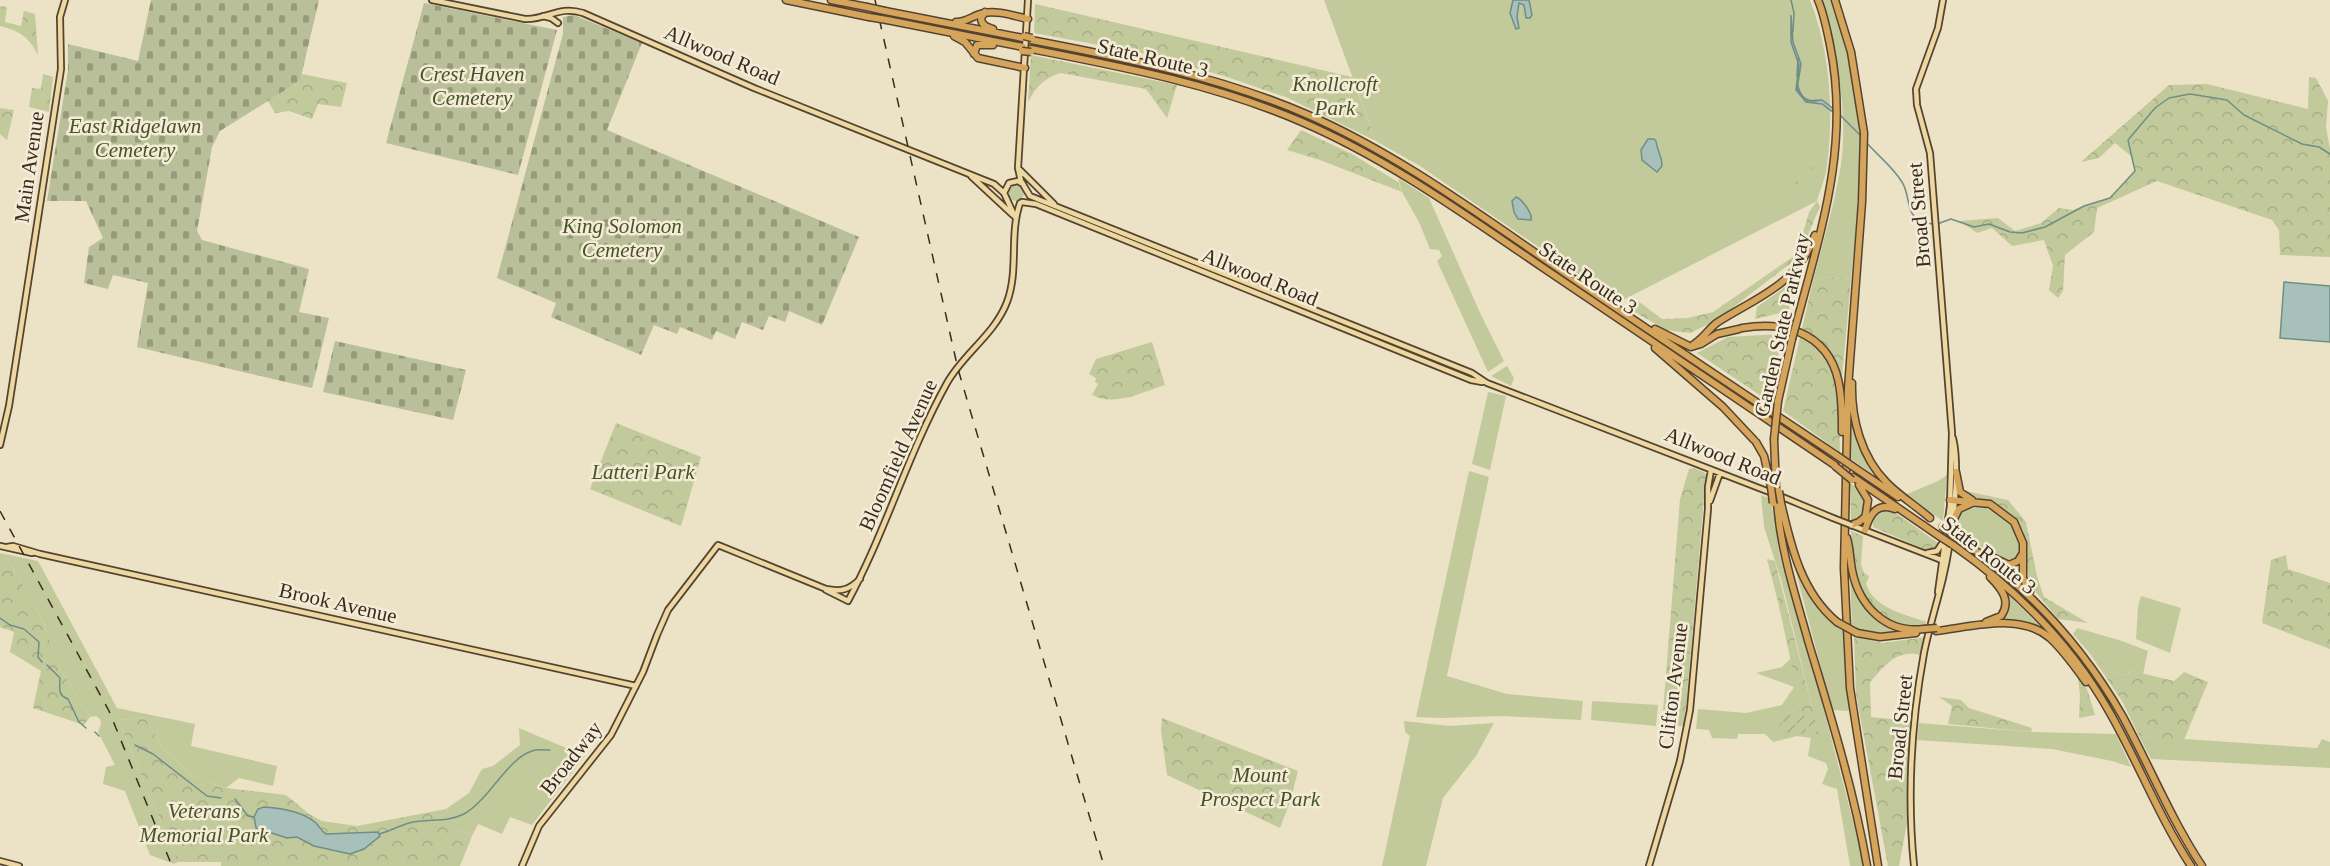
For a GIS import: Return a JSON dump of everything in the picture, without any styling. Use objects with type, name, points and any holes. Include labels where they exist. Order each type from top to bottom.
[{"type":"highway","name":"State Route 3","points":[[786,0],[1031,51],[1160,75],[1260,105],[1314,127],[1356,148],[1426,189],[1852,479],[1942,536],[2021,599],[2066,648],[2101,697],[2162,819],[2191,866]]},
{"type":"highway","points":[[831,0],[1023,37]]},
{"type":"highway","name":"Garden State Parkway","points":[[1818,0],[1833,57],[1838,104],[1834,169],[1778,401],[1774,441],[1775,489],[1780,530],[1793,588],[1844,768],[1867,866]]},
{"type":"highway","points":[[1835,0],[1851,52],[1865,148],[1851,333],[1844,481]]},
{"type":"highway","points":[[934,20],[966,21],[986,12],[1028,19]]},
{"type":"highway","points":[[986,12],[980,19],[985,26],[1023,37]]},
{"type":"highway","points":[[936,30],[961,39],[974,54],[983,60],[1025,68]]},
{"type":"highway","name":"State Route 3","points":[[1023,37],[1185,72],[1241,89],[1296,110],[1359,139],[1400,162],[1512,236],[1930,518],[1996,565],[2037,602],[2080,651],[2111,697],[2178,827],[2204,866]]},
{"type":"highway","points":[[974,54],[976,46],[984,44],[1023,49]]},
{"type":"highway","points":[[1686,345],[1697,342],[1713,326],[1757,300],[1790,276],[1805,260],[1823,219]]},
{"type":"highway","points":[[1512,236],[1654,329],[1686,345],[1697,346],[1718,334],[1740,328],[1772,325],[1788,327],[1811,339],[1827,356],[1840,387],[1844,481],[1845,615],[1850,688],[1878,866]]},
{"type":"highway","points":[[1630,326],[1723,407],[1755,441],[1764,456],[1775,489]]},
{"type":"highway","points":[[1851,333],[1852,398],[1863,447],[1881,477],[1930,518]]},
{"type":"highway","points":[[1956,472],[1960,492],[1975,501],[1997,507],[2014,522],[2020,532],[2024,549],[2023,578],[2037,602]]},
{"type":"highway","points":[[1852,479],[1867,495],[1869,505],[1864,529]]},
{"type":"highway","points":[[1952,500],[1975,501]]},
{"type":"highway","points":[[1951,525],[1959,509],[1975,501]]},
{"type":"highway","points":[[1777,502],[1804,580],[1823,609],[1837,622],[1857,633],[1880,637],[1992,621],[2004,612],[2006,604],[2003,593],[1975,561]]},
{"type":"highway","points":[[1864,529],[1873,512],[1886,507],[1895,509],[1942,536]]},
{"type":"highway","points":[[1851,525],[1866,516]]},
{"type":"highway","points":[[1845,530],[1852,571],[1860,595],[1867,606],[1880,619],[1895,627],[1924,631]]},
{"type":"highway","points":[[1954,535],[2005,564],[2012,565],[2018,561],[2024,549]]},
{"type":"highway","points":[[1937,629],[2010,624],[2030,627],[2044,634],[2088,685],[2131,753]]},
{"type":"main road","name":"Main Avenue","points":[[0,445],[9,406],[61,69],[60,16],[65,0]]},
{"type":"main road","name":"Allwood Road","points":[[432,0],[519,18],[530,19],[562,10],[583,14],[764,92],[994,184],[1005,193]]},
{"type":"main road","points":[[1018,168],[1005,193],[1010,202],[1021,202],[1027,192],[1018,168],[1028,0]]},
{"type":"main road","name":"Broad Street","points":[[1914,866],[1909,815],[1912,743],[1924,655],[1951,525],[1952,500],[1952,433],[1930,153],[1917,105],[1916,89],[1938,28],[1943,0]]},
{"type":"main road","points":[[543,16],[558,23]]},
{"type":"main road","points":[[1018,168],[1058,206]]},
{"type":"main road","points":[[970,175],[1015,217]]},
{"type":"main road","name":"Allwood Road","points":[[994,184],[1010,183]]},
{"type":"main road","points":[[1010,183],[1023,184]]},
{"type":"main road","name":"Allwood Road","points":[[1027,192],[1033,198],[1058,206],[1472,373],[1487,383]]},
{"type":"main road","name":"Bloomfield Avenue","points":[[1010,202],[1015,217]]},
{"type":"main road","name":"Allwood Road","points":[[1021,202],[1036,204],[1471,380],[1487,383],[1944,561]]},
{"type":"main road","name":"Bloomfield Avenue","points":[[644,670],[668,610],[718,545],[826,589],[827,592],[848,601],[948,383],[983,340],[1006,304],[1013,276],[1015,217],[1021,202]]},
{"type":"main road","name":"Broad Street","points":[[1944,561],[1942,536],[1952,500],[1956,472],[1955,444],[1952,433]]},
{"type":"main road","name":"Clifton Avenue","points":[[1648,866],[1680,760],[1690,710],[1711,470]]},
{"type":"main road","name":"Clifton Avenue","points":[[1708,507],[1720,473]]},
{"type":"main road","points":[[1925,554],[1937,551],[1942,536]]},
{"type":"main road","name":"Brook Avenue","points":[[0,546],[636,686]]},
{"type":"main road","points":[[826,589],[843,591],[851,588],[860,579]]},
{"type":"main road","name":"Broadway","points":[[522,866],[539,826],[611,735],[644,670]]},
{"type":"main road","points":[[0,861],[19,866]]},
{"type":"green space","name":"East Ridgelawn Cemetery","points":[[151,0],[319,0],[300,81],[220,131],[212,147],[197,231],[202,240],[309,269],[299,312],[329,318],[312,388],[137,347],[148,283],[113,275],[108,289],[84,283],[89,247],[103,238],[86,201],[47,201],[68,70],[68,44],[138,61]]},
{"type":"green space","points":[[1324,0],[1810,0],[1826,60],[1830,103],[1826,170],[1817,201],[1619,302],[1420,166],[1376,141]]},
{"type":"green space","points":[[1822,0],[1831,0],[1851,65],[1862,133],[1862,169],[1851,279],[1829,277],[1813,281],[1829,222],[1841,164],[1843,136],[1840,81],[1830,26]]},
{"type":"green space","name":"Crest Haven Cemetery","points":[[424,3],[557,30],[518,175],[386,143]]},
{"type":"green space","name":"Knollcroft Park","points":[[1035,4],[1352,77],[1376,141],[1288,98],[1227,77],[1147,54],[1034,33]]},
{"type":"green space","points":[[0,6],[7,7],[5,22],[21,26],[24,11],[35,14],[38,55],[23,36],[0,26]]},
{"type":"green space","name":"King Solomon Cemetery","points":[[574,15],[642,43],[607,130],[859,237],[822,325],[789,311],[785,322],[769,316],[763,330],[742,322],[735,339],[716,331],[712,340],[680,327],[677,334],[654,325],[641,355],[551,317],[556,303],[497,278],[563,34],[563,17]]},
{"type":"green space","points":[[1031,55],[1177,85],[1167,118],[1146,89],[1061,73],[1041,84],[1028,102]]},
{"type":"green space","points":[[43,74],[53,77],[49,112],[29,107],[32,88],[41,89]]},
{"type":"green space","points":[[302,74],[347,83],[341,107],[318,104],[312,119],[289,111],[275,113],[268,101],[299,82]]},
{"type":"green space","points":[[2309,77],[2316,78],[2328,101],[2326,127],[2330,149],[2330,257],[2280,255],[2279,230],[2272,220],[2157,181],[2097,208],[2094,232],[2065,255],[2063,291],[2058,298],[2049,290],[2053,266],[2044,240],[2012,246],[1992,228],[1977,233],[1960,221],[1998,218],[2015,231],[2041,223],[2059,208],[2072,210],[2110,198],[2135,171],[2131,156],[2115,143],[2099,158],[2081,162],[2169,85],[2207,84],[2308,109]]},
{"type":"green space","points":[[0,108],[14,110],[7,140],[0,134]]},
{"type":"green space","points":[[1301,130],[1352,154],[1398,182],[1402,192],[1320,160],[1287,150]]},
{"type":"green space","points":[[1815,165],[1786,197],[1769,212],[1773,205],[1787,194],[1801,175]]},
{"type":"green space","points":[[1398,178],[1429,198],[1504,361],[1488,372],[1437,261],[1442,256],[1439,250],[1430,249],[1419,222],[1402,192]]},
{"type":"green space","points":[[1013,185],[1019,185],[1024,193],[1022,199],[1013,201],[1008,196],[1008,190]]},
{"type":"green space","points":[[1817,201],[1820,206],[1799,257],[1715,321],[1690,333],[1666,330],[1626,307],[1634,298],[1662,319],[1688,318],[1713,312],[1797,254],[1809,212]]},
{"type":"green space","points":[[1829,277],[1851,279],[1839,410],[1840,452],[1783,411],[1813,281]]},
{"type":"green space","points":[[1792,282],[1789,311],[1755,319],[1757,307]]},
{"type":"green space","points":[[1782,334],[1770,402],[1697,353],[1728,337]]},
{"type":"green space","points":[[335,341],[466,370],[453,420],[323,392]]},
{"type":"green space","points":[[1152,342],[1165,385],[1119,399],[1092,395],[1098,384],[1095,382],[1096,378],[1089,374],[1096,359]]},
{"type":"green space","points":[[1507,366],[1514,378],[1511,386],[1491,376]]},
{"type":"green space","points":[[1488,392],[1506,396],[1490,470],[1472,464]]},
{"type":"green space","points":[[1851,408],[1855,426],[1882,480],[1849,458]]},
{"type":"green space","name":"Latteri Park","points":[[616,423],[701,457],[681,526],[590,489]]},
{"type":"green space","points":[[1694,468],[1706,475],[1686,707],[1683,726],[1666,726],[1662,724],[1680,499],[1689,469]]},
{"type":"green space","points":[[1469,471],[1489,477],[1447,676],[1507,694],[1583,701],[1581,720],[1504,716],[1416,717]]},
{"type":"green space","points":[[1947,475],[1943,521],[1905,495],[1938,481]]},
{"type":"green space","points":[[1850,483],[1862,495],[1865,505],[1862,516],[1857,521],[1851,521]]},
{"type":"green space","points":[[1965,491],[2008,500],[2026,522],[2037,576],[2044,597],[2088,623],[2058,619],[2029,584],[2023,530],[2000,506],[1966,495]]},
{"type":"green space","points":[[1761,495],[1771,499],[1780,557],[1812,665],[1863,866],[1850,866],[1837,789],[1822,784],[1828,769],[1826,763],[1808,756],[1811,738],[1797,736],[1773,742],[1765,734],[1738,734],[1737,739],[1712,738],[1709,730],[1696,729],[1698,709],[1746,713],[1782,705],[1794,687],[1756,673],[1782,667],[1791,658],[1798,688],[1799,706],[1813,711],[1781,579],[1764,527]]},
{"type":"green space","points":[[1973,505],[1994,512],[2013,528],[2019,537],[2021,546],[2018,555],[2009,563],[2002,561],[1954,529],[1961,509]]},
{"type":"green space","points":[[1885,511],[1893,511],[1941,545],[1940,550],[1931,552],[1873,527],[1876,517]]},
{"type":"green space","points":[[1851,531],[1863,536],[1861,564],[1864,573],[1869,576],[1866,584],[1870,592],[1882,604],[1898,612],[1925,620],[1927,628],[1906,627],[1889,621],[1867,600],[1856,568]]},
{"type":"green space","points":[[0,553],[5,554],[44,623],[57,663],[90,717],[84,725],[33,708],[41,671],[10,652],[14,632],[0,627]]},
{"type":"green space","points":[[5,554],[38,561],[117,708],[195,724],[191,746],[277,766],[273,786],[239,778],[226,788],[197,779],[163,749],[145,717],[118,720],[178,862],[174,864],[150,855],[125,791],[103,784],[106,767],[115,765],[98,732],[100,719],[96,716],[90,717],[57,663],[44,623]]},
{"type":"green space","points":[[2286,555],[2288,569],[2330,583],[2330,649],[2262,623],[2271,560]]},
{"type":"green space","points":[[1792,557],[1818,606],[1843,630],[1850,711],[1832,710]]},
{"type":"green space","points":[[1767,559],[1775,561],[1813,711],[1801,711]]},
{"type":"green space","points":[[1850,570],[1859,594],[1870,612],[1885,624],[1910,633],[1879,636],[1852,629]]},
{"type":"green space","points":[[2005,592],[2052,637],[2040,630],[1992,623],[2003,616]]},
{"type":"green space","points":[[2141,596],[2181,608],[2170,653],[2136,639]]},
{"type":"green space","points":[[2077,628],[2148,651],[2143,674],[2132,671],[2124,676],[2114,672],[2107,659],[2091,655],[2073,634]]},
{"type":"green space","points":[[1854,636],[1882,643],[1926,637],[1920,655],[1904,654],[1892,660],[1870,682],[1871,717],[1911,721],[1907,823],[1899,866],[1888,866],[1856,694]]},
{"type":"green space","points":[[2091,655],[2107,658],[2114,672],[2124,676],[2132,671],[2174,681],[2184,672],[2208,682],[2184,740],[2139,736],[2122,701]]},
{"type":"green space","points":[[2078,678],[2087,689],[2095,715],[2079,718]]},
{"type":"green space","points":[[1939,697],[1961,700],[1969,708],[2032,728],[2031,732],[1948,724],[1952,706]]},
{"type":"green space","points":[[1592,701],[1658,705],[1656,726],[1591,720]]},
{"type":"green space","points":[[1781,715],[1814,716],[1819,734],[1809,734],[1809,724],[1781,721]]},
{"type":"green space","name":"Veterans Memorial Park","points":[[145,717],[163,749],[197,779],[226,788],[286,795],[309,814],[322,821],[357,826],[446,809],[458,830],[472,836],[460,866],[221,866],[221,862],[178,862],[118,720]]},
{"type":"green space","name":"Mount Prospect Park","points":[[1162,718],[1298,771],[1280,828],[1167,775],[1161,731]]},
{"type":"green space","points":[[1404,721],[1449,726],[1494,723],[1476,756],[1443,798],[1426,866],[1382,866],[1410,736],[1405,732]]},
{"type":"green space","points":[[1781,723],[1805,726],[1806,734],[1780,732],[1778,729]]},
{"type":"green space","points":[[1919,723],[2031,732],[2116,734],[2131,767],[2052,749],[1917,740]]},
{"type":"green space","points":[[519,728],[585,756],[532,825],[510,817],[502,834],[478,824],[472,836],[458,830],[446,809],[469,793],[482,769],[493,766],[520,745]]},
{"type":"green space","points":[[2139,736],[2317,748],[2322,739],[2330,742],[2330,768],[2151,759]]},
{"type":"water","points":[[1513,0],[1529,0],[1532,15],[1526,18],[1524,5],[1519,3],[1517,17],[1519,28],[1516,29],[1510,13]]},
{"type":"water","points":[[1791,15],[1793,42],[1801,64],[1797,89],[1804,100],[1796,90],[1799,65],[1791,42]]},
{"type":"water","points":[[1822,100],[1834,109],[1834,113],[1822,104],[1805,101]]},
{"type":"water","points":[[1648,139],[1656,141],[1661,159],[1662,166],[1657,172],[1642,160],[1641,150]]},
{"type":"water","points":[[1516,197],[1526,207],[1531,220],[1518,219],[1512,201]]},
{"type":"water","points":[[2284,282],[2330,286],[2330,342],[2280,338]]},
{"type":"water","points":[[264,807],[305,816],[316,823],[326,834],[378,832],[380,836],[364,849],[350,854],[314,846],[297,837],[287,838],[256,828],[254,817],[258,809]]},
{"type":"waterway","points":[[1791,0],[1794,13],[1793,32]]},
{"type":"waterway","points":[[1797,76],[1798,59]]},
{"type":"waterway","points":[[1797,83],[1803,97],[1817,101]]},
{"type":"waterway","points":[[1937,224],[1951,219],[1974,227],[1989,224],[2010,232],[2022,233],[2045,227],[2084,206],[2110,198],[2135,171],[2128,140],[2155,108],[2169,98],[2190,94],[2227,100],[2244,115],[2302,144],[2319,147],[2330,154]]},
{"type":"waterway","points":[[1839,114],[1861,136]]},
{"type":"waterway","points":[[1866,142],[1902,182],[1912,214],[1923,222],[1933,224]]},
{"type":"waterway","points":[[0,618],[10,625],[24,629],[39,642],[38,657],[42,662]]},
{"type":"waterway","points":[[47,665],[60,678],[61,693],[68,699],[79,722],[86,728]]},
{"type":"waterway","points":[[95,732],[99,736]]},
{"type":"waterway","points":[[135,745],[153,754],[207,796],[221,798]]},
{"type":"waterway","points":[[379,834],[409,823],[457,817],[464,814],[473,808],[523,755],[534,750],[550,750]]},
{"type":"waterway","points":[[235,799],[248,816],[254,817]]},
{"type":"railway","points":[[875,0],[958,369],[1104,866]]},
{"type":"railway","points":[[0,511],[109,711],[172,866]]}]
